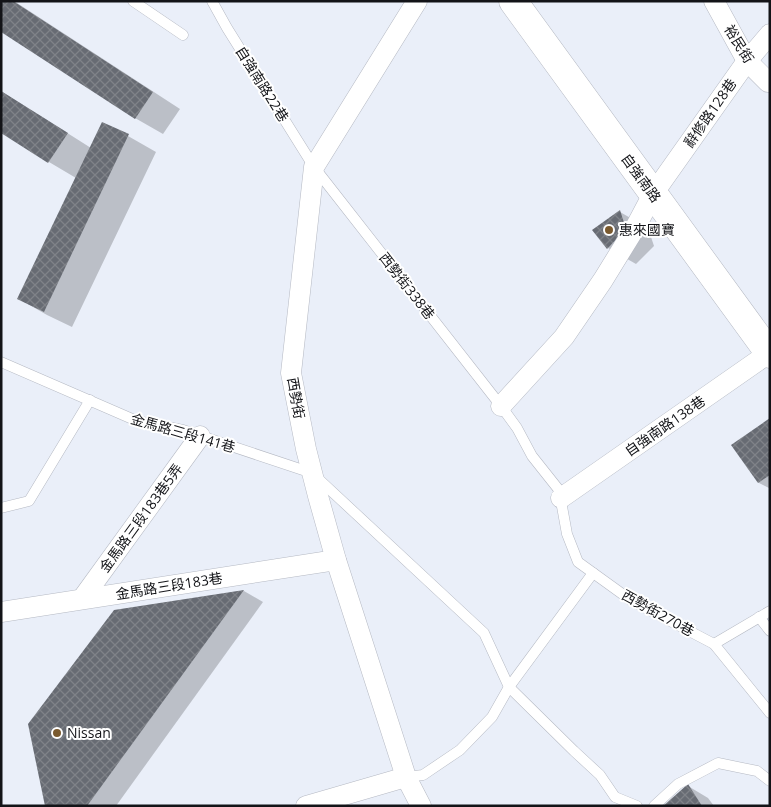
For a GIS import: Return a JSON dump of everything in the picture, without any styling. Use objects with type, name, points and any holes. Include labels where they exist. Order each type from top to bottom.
[{"type":"street","name":"西勢街","points":[[417,1],[314,167],[291,373],[306,449],[336,560],[406,777],[421,806]]},
{"type":"street","name":"自強南路","points":[[513,1],[769,354]]},
{"type":"street","name":"裕民街","points":[[714,1],[747,61],[770,82]]},
{"type":"street","name":"辭修路128巷","points":[[501,406],[564,337],[603,280],[653,194],[747,61],[770,34]]},
{"type":"street","name":"自強南路138巷","points":[[561,498],[769,354]]},
{"type":"street","name":"金馬路三段183巷5弄","points":[[82,599],[200,436]]},
{"type":"street","name":"金馬路三段183巷","points":[[1,612],[336,560]]},
{"type":"street","points":[[306,806],[346,800],[406,777]]},
{"type":"lane","points":[[133,1],[183,35]]},
{"type":"lane","name":"自強南路22巷","points":[[212,1],[314,167]]},
{"type":"lane","name":"西勢街338巷","points":[[314,167],[501,406]]},
{"type":"lane","name":"金馬路三段141巷","points":[[1,362],[138,421],[183,430],[312,473]]},
{"type":"lane","points":[[1,508],[29,501],[90,400]]},
{"type":"lane","name":"西勢街270巷","points":[[501,406],[517,428],[532,456],[559,490],[567,534],[578,562],[632,601],[714,644],[770,713]]},
{"type":"lane","points":[[312,473],[484,633],[509,687],[600,775],[615,797],[637,806]]},
{"type":"lane","points":[[406,777],[423,775],[460,750],[492,717],[509,687],[593,573]]},
{"type":"lane","points":[[714,644],[770,611]]},
{"type":"lane","points":[[760,617],[770,631]]},
{"type":"lane","points":[[654,806],[678,784],[718,764],[758,771],[770,781]]},
{"type":"building","points":[[1,1],[13,1],[153,92],[135,119],[1,32]]},
{"type":"building","points":[[1,91],[68,133],[48,163],[1,133]]},
{"type":"building","points":[[102,122],[129,134],[44,312],[17,299]]},
{"type":"building","name":"惠來國寶","points":[[620,210],[626,229],[607,249],[592,230]]},
{"type":"building","points":[[770,418],[770,475],[758,483],[731,445]]},
{"type":"building","points":[[244,590],[87,806],[45,806],[28,724],[114,610]]},
{"type":"building","points":[[688,784],[702,806],[663,806]]},
{"type":"place","name":"惠來國寶","points":[[609,230]]},
{"type":"place","name":"Nissan","points":[[57,733]]}]
